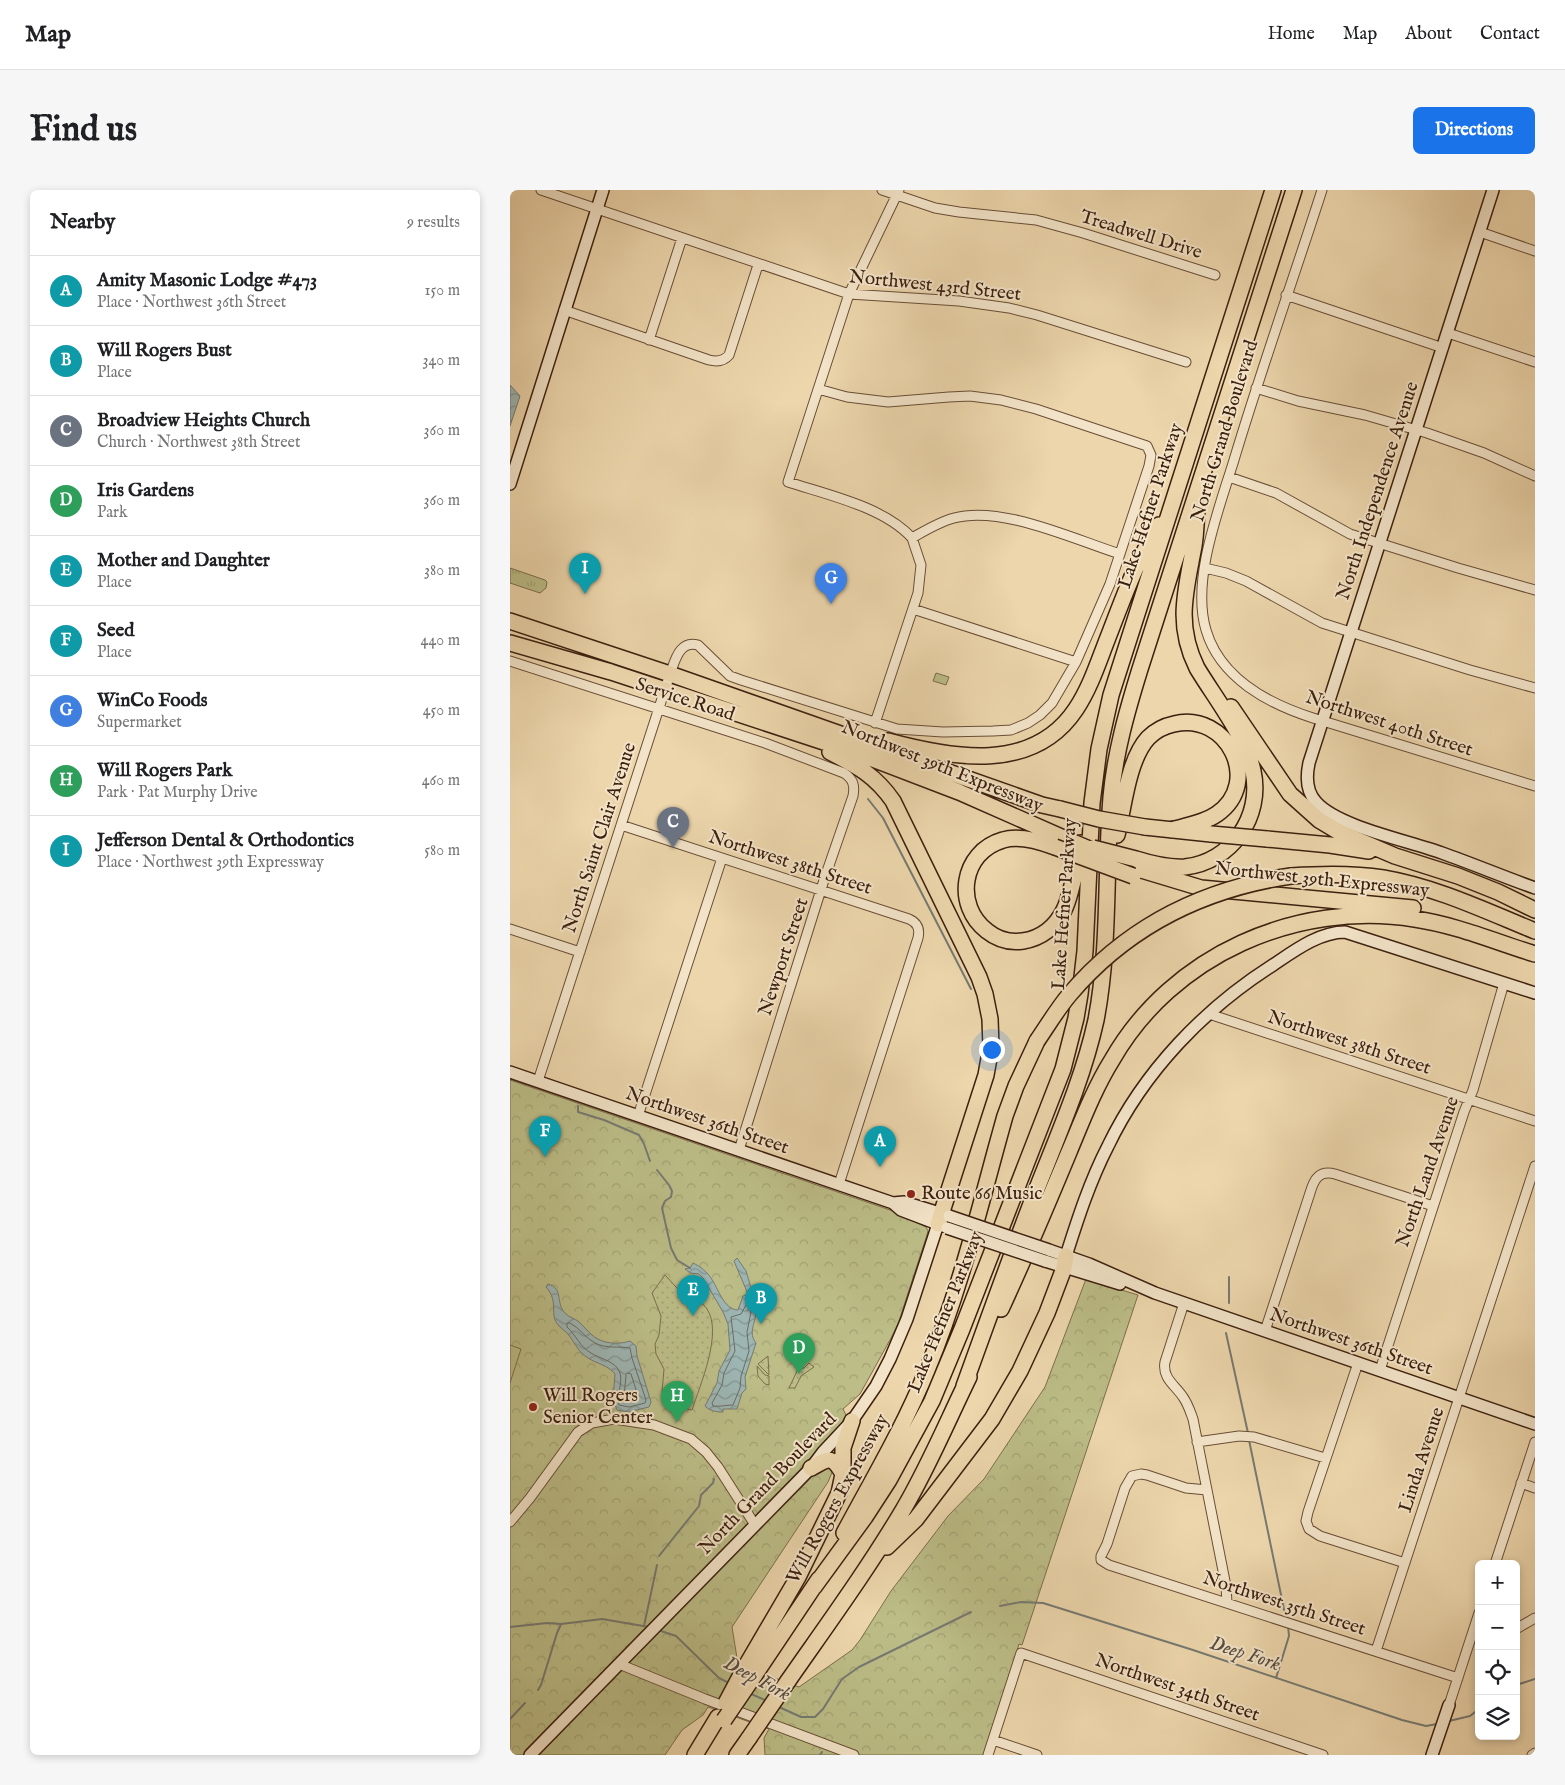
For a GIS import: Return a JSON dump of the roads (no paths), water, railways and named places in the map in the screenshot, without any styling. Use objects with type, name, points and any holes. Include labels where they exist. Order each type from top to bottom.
[{"type":"highway","name":"Lake Hefner Parkway","points":[[814,1587],[865,1517],[932,1401],[962,1329],[1060,1076],[1076,1018],[1084,964],[1092,803],[1101,739],[1111,695],[1273,190]]},
{"type":"highway","name":"Lake Hefner Parkway","points":[[964,1386],[1007,1266],[1084,1064],[1096,1019],[1102,979],[1111,797],[1122,730],[1137,676],[1294,190]]},
{"type":"highway","points":[[1092,803],[1069,897],[1065,908],[1056,922],[1047,932],[1040,936],[1020,941],[1000,938],[982,927],[972,915],[965,895],[966,880],[969,870],[981,852],[994,844],[1011,839],[1056,840],[1135,868],[1190,866],[1209,860],[1222,853],[1234,842],[1248,823],[1255,792],[1254,776],[1247,753],[1193,660],[1184,622],[1184,600],[1194,544],[1200,482]]},
{"type":"highway","points":[[820,726],[916,749],[990,757],[1013,753],[1048,737],[1076,710],[1088,689],[1134,571],[1178,489]]},
{"type":"highway","name":"Northwest 39th Expressway","points":[[510,621],[670,674],[1042,805],[1099,819],[1145,827],[1345,847],[1395,856]]},
{"type":"highway","name":"Northwest 39th Expressway","points":[[510,643],[665,690],[916,774],[1056,840],[1074,843],[1135,868],[1168,879],[1201,888],[1418,909],[1474,925],[1535,953]]},
{"type":"highway","points":[[1188,643],[1204,670],[1244,725],[1284,786],[1296,801],[1314,817],[1330,827],[1395,856],[1458,876],[1535,910]]},
{"type":"highway","points":[[1107,880],[1130,779],[1142,746],[1148,738],[1162,728],[1179,722],[1196,723],[1215,730],[1223,737],[1232,750],[1238,771],[1236,790],[1228,804],[1218,814],[1207,820],[1171,830]]},
{"type":"highway","points":[[774,726],[860,767],[873,777],[884,790],[902,818],[983,988],[990,1020],[989,1063],[944,1221]]},
{"type":"highway","name":"Will Rogers Expressway","points":[[700,1755],[749,1673],[814,1587],[900,1429],[928,1369],[949,1312],[1005,1116],[1016,1086],[1037,1041],[1069,994],[1093,969],[1127,940],[1156,921],[1186,905],[1262,880],[1291,876],[1316,874],[1358,876],[1403,883],[1446,895],[1535,931]]},
{"type":"highway","points":[[737,1755],[869,1563],[919,1481],[1018,1271],[1102,1077],[1134,1026],[1163,995],[1203,963],[1231,947],[1260,934],[1310,920],[1350,915],[1397,916],[1436,922],[1535,953]]},
{"type":"highway","points":[[869,1563],[916,1519],[992,1419],[1027,1357],[1065,1262]]},
{"type":"highway","points":[[749,1673],[839,1493],[843,1474],[843,1448],[852,1421]]},
{"type":"highway","points":[[811,1468],[825,1460],[831,1460],[837,1463],[843,1474]]},
{"type":"highway","points":[[695,1755],[721,1719]]},
{"type":"main road","points":[[510,484],[603,190]]},
{"type":"main road","name":"North Independence Avenue","points":[[1493,190],[1323,721],[1307,777],[1308,789],[1316,803],[1344,821],[1444,854],[1535,888]]},
{"type":"main road","points":[[1065,1262],[1090,1185],[1115,1132],[1136,1098],[1158,1068],[1184,1038],[1209,1014],[1246,984],[1279,961],[1315,940],[1339,932],[1352,934],[1535,993]]},
{"type":"main road","name":"Northwest 36th Street","points":[[510,1072],[893,1203],[904,1202],[944,1221],[1535,1424]]},
{"type":"main road","name":"North Grand Boulevard","points":[[530,1755],[811,1468],[852,1421],[876,1386],[896,1346],[944,1221]]},
{"type":"main road","points":[[1432,1755],[1449,1705]]},
{"type":"street","name":"Northwest 43rd Street","points":[[541,190],[758,265],[849,294],[960,301],[1010,308],[1186,362]]},
{"type":"street","name":"Treadwell Drive","points":[[882,190],[898,192],[934,208],[1036,220],[1215,275]]},
{"type":"street","name":"North Grand Boulevard","points":[[1238,679],[1218,658],[1206,631],[1202,603],[1205,568],[1213,528],[1256,388],[1322,190]]},
{"type":"street","points":[[818,388],[847,397],[888,402],[949,396],[970,396],[1001,400],[1036,409],[1145,445],[1151,453],[1105,598],[1076,662],[1052,703],[1040,715],[1028,723],[1018,728],[1003,731],[943,732],[897,729],[876,723],[913,608],[921,575],[921,565],[912,538],[896,522],[880,513],[788,482],[818,388],[849,294],[898,192]]},
{"type":"street","points":[[1480,232],[1535,250]]},
{"type":"street","points":[[649,340],[682,238]]},
{"type":"street","points":[[564,310],[714,362],[725,359],[729,355],[758,265]]},
{"type":"street","points":[[1286,295],[1443,348]]},
{"type":"street","points":[[1448,333],[1535,362]]},
{"type":"street","points":[[1256,388],[1298,401],[1365,415],[1416,430],[1466,446],[1535,476]]},
{"type":"street","points":[[1229,476],[1276,493],[1340,530],[1380,544],[1535,590]]},
{"type":"street","points":[[912,538],[937,524],[955,518],[974,515],[1000,516],[1021,521],[1120,554]]},
{"type":"street","points":[[1205,568],[1241,579],[1315,620],[1470,670],[1535,688]]},
{"type":"street","points":[[913,608],[1076,662]]},
{"type":"street","name":"North Saint Clair Avenue","points":[[538,1081],[670,674],[677,655],[687,644],[694,644],[700,647],[730,676],[876,723]]},
{"type":"street","name":"Service Road","points":[[510,661],[773,746],[847,775]]},
{"type":"street","name":"Northwest 40th Street","points":[[1238,679],[1297,713],[1535,786]]},
{"type":"street","name":"Newport Street","points":[[739,1150],[853,796],[853,783],[847,775]]},
{"type":"street","name":"Northwest 38th Street","points":[[621,825],[910,919],[918,926],[918,938],[839,1184]]},
{"type":"street","points":[[638,1116],[722,858]]},
{"type":"street","points":[[510,929],[580,952]]},
{"type":"street","name":"North Land Avenue","points":[[1380,1370],[1476,1081],[1504,983]]},
{"type":"street","name":"Northwest 38th Street","points":[[1209,1014],[1535,1120]]},
{"type":"street","name":"Linda Avenue","points":[[1376,1651],[1535,1166]]},
{"type":"street","points":[[1265,1331],[1312,1185],[1314,1180],[1322,1174],[1335,1174],[1433,1206]]},
{"type":"street","points":[[1184,1303],[1164,1371],[1189,1408],[1226,1586],[1227,1603]]},
{"type":"street","points":[[1358,1363],[1325,1458],[1306,1521],[1309,1529],[1320,1536],[1405,1563]]},
{"type":"street","points":[[510,1522],[578,1432],[592,1423],[614,1419],[654,1425],[691,1439],[706,1452],[718,1467],[755,1525]]},
{"type":"street","points":[[1197,1442],[1241,1436],[1254,1437],[1325,1458]]},
{"type":"street","points":[[1496,1560],[1535,1442]]},
{"type":"street","name":"Northwest 35th Street","points":[[1207,1490],[1186,1488],[1147,1475],[1132,1476],[1125,1488],[1101,1560],[1109,1565],[1458,1678]]},
{"type":"street","points":[[1521,1483],[1535,1488]]},
{"type":"street","points":[[1520,1627],[1535,1618]]},
{"type":"street","points":[[1449,1705],[1475,1638]]},
{"type":"street","name":"Northwest 34th Street","points":[[993,1740],[1021,1652],[1323,1755]]},
{"type":"street","points":[[619,1664],[705,1700],[854,1755]]},
{"type":"street","points":[[988,1755],[993,1740],[1038,1755]]},
{"type":"water","points":[[510,385],[520,396],[510,426]]},
{"type":"water","points":[[737,1258],[746,1271],[752,1291],[754,1292],[756,1310],[752,1336],[756,1343],[745,1377],[746,1389],[742,1393],[737,1409],[723,1409],[723,1412],[718,1412],[705,1406],[717,1383],[719,1371],[730,1350],[728,1324],[703,1278],[699,1274],[690,1273],[685,1269],[690,1268],[693,1263],[703,1269],[711,1278],[725,1303],[738,1310],[743,1296],[748,1294],[734,1261]]},
{"type":"water","points":[[548,1284],[557,1291],[565,1313],[578,1321],[596,1338],[610,1343],[630,1341],[636,1346],[637,1356],[651,1402],[649,1407],[628,1412],[617,1410],[613,1399],[615,1374],[585,1356],[556,1322],[552,1298],[546,1287]]},
{"type":"waterway","points":[[868,799],[883,818],[971,989]]},
{"type":"waterway","points":[[578,1106],[578,1112],[604,1120],[639,1135],[650,1161]]},
{"type":"waterway","points":[[657,1170],[672,1191],[671,1197],[665,1201],[662,1208],[671,1248],[677,1260],[690,1268]]},
{"type":"waterway","points":[[1229,1277],[1229,1303]]},
{"type":"waterway","points":[[1226,1333],[1248,1433]]},
{"type":"waterway","points":[[1249,1440],[1286,1619]]},
{"type":"waterway","points":[[659,1556],[699,1506],[701,1495],[713,1483],[714,1479]]},
{"type":"waterway","points":[[644,1626],[657,1565]]},
{"type":"waterway","name":"Deep Fork","points":[[1000,1606],[1021,1602],[1043,1603],[1193,1650],[1402,1720],[1426,1726],[1437,1724]]},
{"type":"waterway","name":"Deep Fork","points":[[779,1707],[801,1717],[815,1717],[823,1709],[842,1679],[859,1667],[971,1612]]},
{"type":"waterway","name":"Deep Fork","points":[[510,1627],[602,1619],[649,1627]]},
{"type":"waterway","points":[[538,1690],[561,1624]]},
{"type":"waterway","points":[[1276,1678],[1289,1636],[1288,1626]]},
{"type":"waterway","name":"Deep Fork","points":[[658,1630],[676,1636],[719,1678],[729,1683]]},
{"type":"waterway","name":"Deep Fork","points":[[1520,1684],[1535,1679]]},
{"type":"waterway","name":"Deep Fork","points":[[749,1693],[767,1701]]},
{"type":"waterway","points":[[510,1719],[525,1703]]},
{"type":"waterway","name":"Deep Fork","points":[[1449,1721],[1470,1716],[1475,1712]]},
{"type":"place","name":"Jefferson Dental & Orthodontics","points":[[585,594]]},
{"type":"place","name":"WinCo Foods","points":[[831,604]]},
{"type":"place","name":"Broadview Heights Church","points":[[673,848]]},
{"type":"place","name":"Seed","points":[[545,1157]]},
{"type":"place","name":"Amity Masonic Lodge #473","points":[[880,1167]]},
{"type":"place","name":"Route 66 Music","points":[[911,1194]]},
{"type":"place","name":"Mother and Daughter","points":[[693,1316]]},
{"type":"place","name":"Will Rogers Bust","points":[[761,1324]]},
{"type":"place","name":"Iris Gardens","points":[[799,1374]]},
{"type":"place","name":"Will Rogers Senior Center","points":[[533,1407]]},
{"type":"place","name":"Will Rogers Park","points":[[677,1422]]}]
